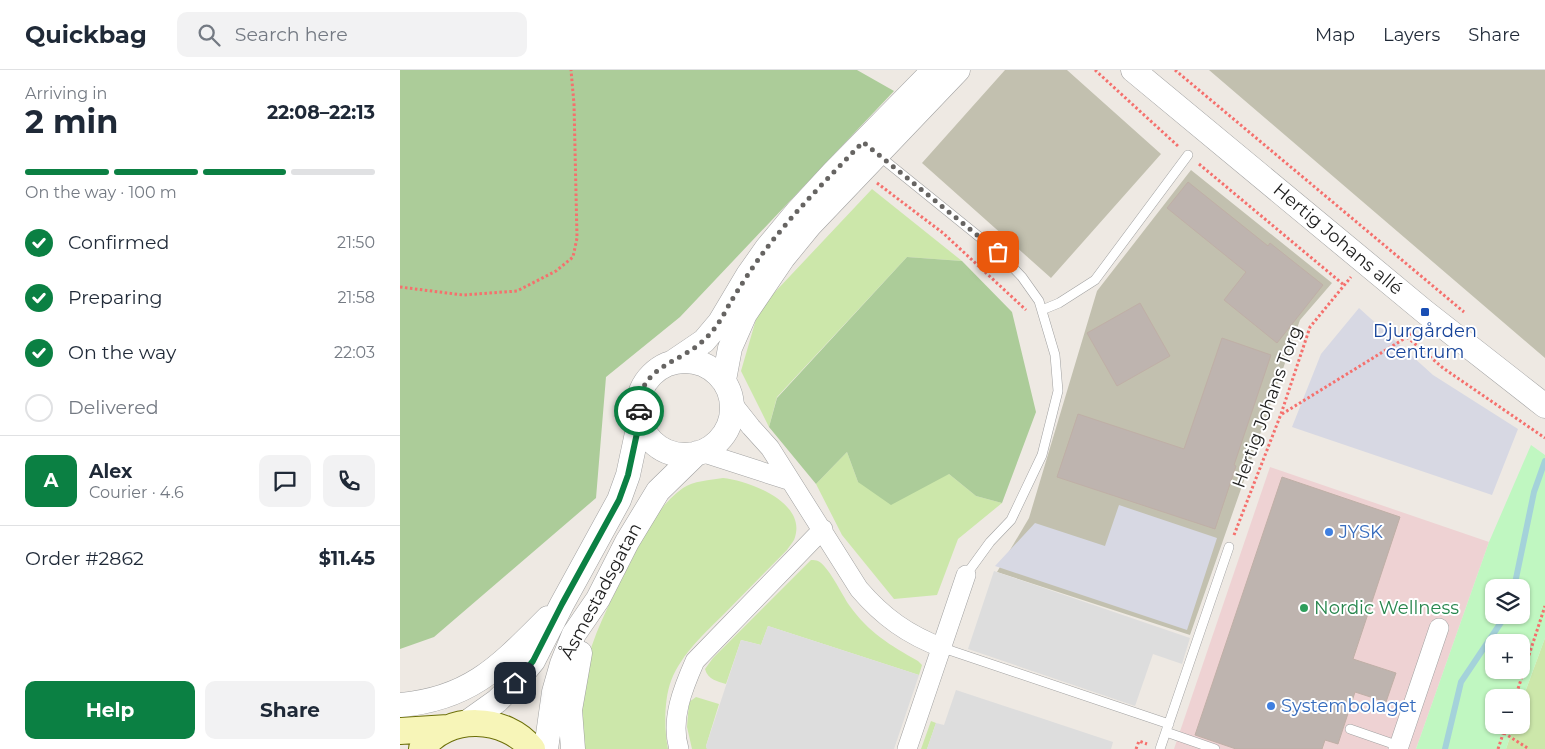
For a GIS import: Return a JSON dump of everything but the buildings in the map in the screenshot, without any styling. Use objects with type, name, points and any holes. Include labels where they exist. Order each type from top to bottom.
[{"type":"main road","points":[[400,731],[486,723],[500,726],[513,732],[532,749]]},
{"type":"main road","points":[[422,749],[435,736],[457,726]]},
{"type":"street","points":[[724,380],[730,348],[745,314],[764,285],[810,225],[860,171],[870,148],[934,70]]},
{"type":"street","points":[[791,481],[699,453],[679,454],[661,448],[648,436],[640,419],[639,399],[642,388],[654,372],[673,362],[704,341],[720,322],[748,275],[767,248],[797,212],[958,70]]},
{"type":"street","name":"Hertig Johans allé","points":[[1133,70],[1364,261],[1540,403]]},
{"type":"street","points":[[673,362],[692,361],[701,363],[717,373],[728,387],[732,403],[731,420],[724,435],[712,446],[699,453]]},
{"type":"street","points":[[732,403],[770,448],[859,588],[873,605],[910,634],[943,648]]},
{"type":"street","name":"Åsmestadsgatan","points":[[457,726],[497,701],[533,661],[562,604],[616,507],[624,487],[640,419]]},
{"type":"street","name":"Åsmestadsgatan","points":[[546,749],[554,692],[562,664],[574,634],[598,599],[627,542],[658,491],[699,453]]},
{"type":"street","points":[[680,749],[676,723],[680,702],[695,662],[823,529]]},
{"type":"street","points":[[907,749],[943,648],[966,575]]},
{"type":"street","points":[[574,749],[570,710],[574,682],[579,655],[598,599]]},
{"type":"street","points":[[400,705],[441,698],[481,680],[514,652],[562,604]]},
{"type":"street","points":[[1398,748],[1439,628]]},
{"type":"lane","points":[[870,148],[998,252],[1022,277],[1039,301],[1055,355],[1058,391],[1042,455],[1011,520],[990,542],[966,575]]},
{"type":"lane","points":[[1042,310],[1059,303],[1095,280],[1188,155]]},
{"type":"lane","points":[[1160,749],[1229,548]]},
{"type":"lane","points":[[943,648],[1167,728],[1215,749]]},
{"type":"lane","points":[[1350,730],[1398,748]]},
{"type":"path","points":[[400,287],[463,295],[517,291],[556,271],[573,257],[577,238],[574,104],[571,70]]},
{"type":"path","points":[[1095,70],[1188,155],[1344,285]]},
{"type":"path","points":[[1176,70],[1465,313]]},
{"type":"path","points":[[860,171],[943,234],[1026,310],[1030,319]]},
{"type":"path","name":"Hertig Johans Torg","points":[[1229,548],[1281,414],[1310,327],[1364,261]]},
{"type":"path","points":[[1281,414],[1407,337],[1418,326]]},
{"type":"path","points":[[1407,337],[1443,368],[1543,436]]},
{"type":"path","points":[[1518,689],[1545,606]]},
{"type":"path","points":[[1498,749],[1504,734]]},
{"type":"path","points":[[1506,734],[1529,749]]},
{"type":"shaded area","points":[[1005,70],[1067,70],[1161,154],[1051,278],[922,163]]},
{"type":"shaded area","points":[[1209,70],[1545,70],[1545,358]]},
{"type":"shaded area","points":[[1191,170],[1332,283],[1300,320],[1190,635],[997,572],[1029,518],[1097,291]]},
{"type":"shaded area","points":[[1359,308],[1433,375],[1518,429],[1492,495],[1292,427],[1321,354]]},
{"type":"shaded area","points":[[1270,467],[1489,542],[1416,749],[1174,749]]},
{"type":"shaded area","points":[[1119,505],[1217,538],[1187,630],[995,566],[1035,523],[1105,546]]},
{"type":"shaded area","points":[[994,571],[1190,638],[1182,664],[1153,654],[1135,706],[968,649]]},
{"type":"shaded area","points":[[768,626],[919,675],[894,749],[707,749],[706,746],[741,640],[761,645]]},
{"type":"shaded area","points":[[956,690],[1113,742],[1111,749],[927,749],[936,723],[944,725]]},
{"type":"green space","points":[[400,70],[857,70],[894,91],[680,317],[606,377],[596,498],[434,637],[400,649]]},
{"type":"green space","points":[[872,189],[962,261],[907,257],[777,397],[769,427],[741,371],[759,309]]},
{"type":"green space","points":[[907,257],[962,261],[1012,312],[1036,412],[1002,503],[976,496],[949,474],[891,505],[858,482],[847,452],[816,484],[769,427],[777,398]]},
{"type":"green space","points":[[1531,445],[1545,455],[1545,638],[1530,679],[1530,634],[1485,634],[1485,679],[1530,679],[1526,689],[1485,689],[1485,734],[1511,734],[1506,749],[1416,749],[1489,542]]},
{"type":"green space","points":[[847,452],[858,482],[949,474],[976,496],[1002,503],[958,539],[937,595],[894,599],[842,535],[816,484]]},
{"type":"green space","points":[[723,478],[761,489],[785,505],[793,515],[796,527],[794,540],[787,550],[702,636],[681,661],[671,681],[667,697],[665,724],[668,749],[585,749],[581,721],[582,683],[592,646],[614,594],[650,525],[673,496],[683,488],[697,482]]},
{"type":"green space","points":[[811,560],[822,563],[849,605],[872,631],[922,665],[919,675],[768,626],[761,645],[741,640],[726,684],[713,680],[708,676],[705,669],[713,658]]},
{"type":"green space","points":[[1545,638],[1545,749],[1506,749],[1511,734],[1530,734],[1530,689],[1526,689]]},
{"type":"green space","points":[[696,697],[719,704],[706,746],[707,749],[692,749],[687,727],[689,702]]},
{"type":"green space","points":[[931,721],[936,723],[927,749],[921,749]]},
{"type":"waterway","points":[[1516,579],[1534,492],[1545,461]]},
{"type":"waterway","points":[[1445,749],[1461,682],[1500,624]]},
{"type":"way so far","points":[[639,411],[639,399],[642,388],[647,380],[654,372],[673,362],[704,341],[720,322],[748,275],[767,248],[797,212],[863,142],[998,252]]},
{"type":"place","name":"Djurgården centrum","points":[[1425,312]]},
{"type":"place","name":"JYSK","points":[[1329,532]]},
{"type":"place","name":"Nordic Wellness","points":[[1304,608]]},
{"type":"place","name":"Systembolaget","points":[[1271,706]]},
{"type":"route","points":[[515,683],[533,661],[619,500],[628,475],[640,419],[639,411]]}]
